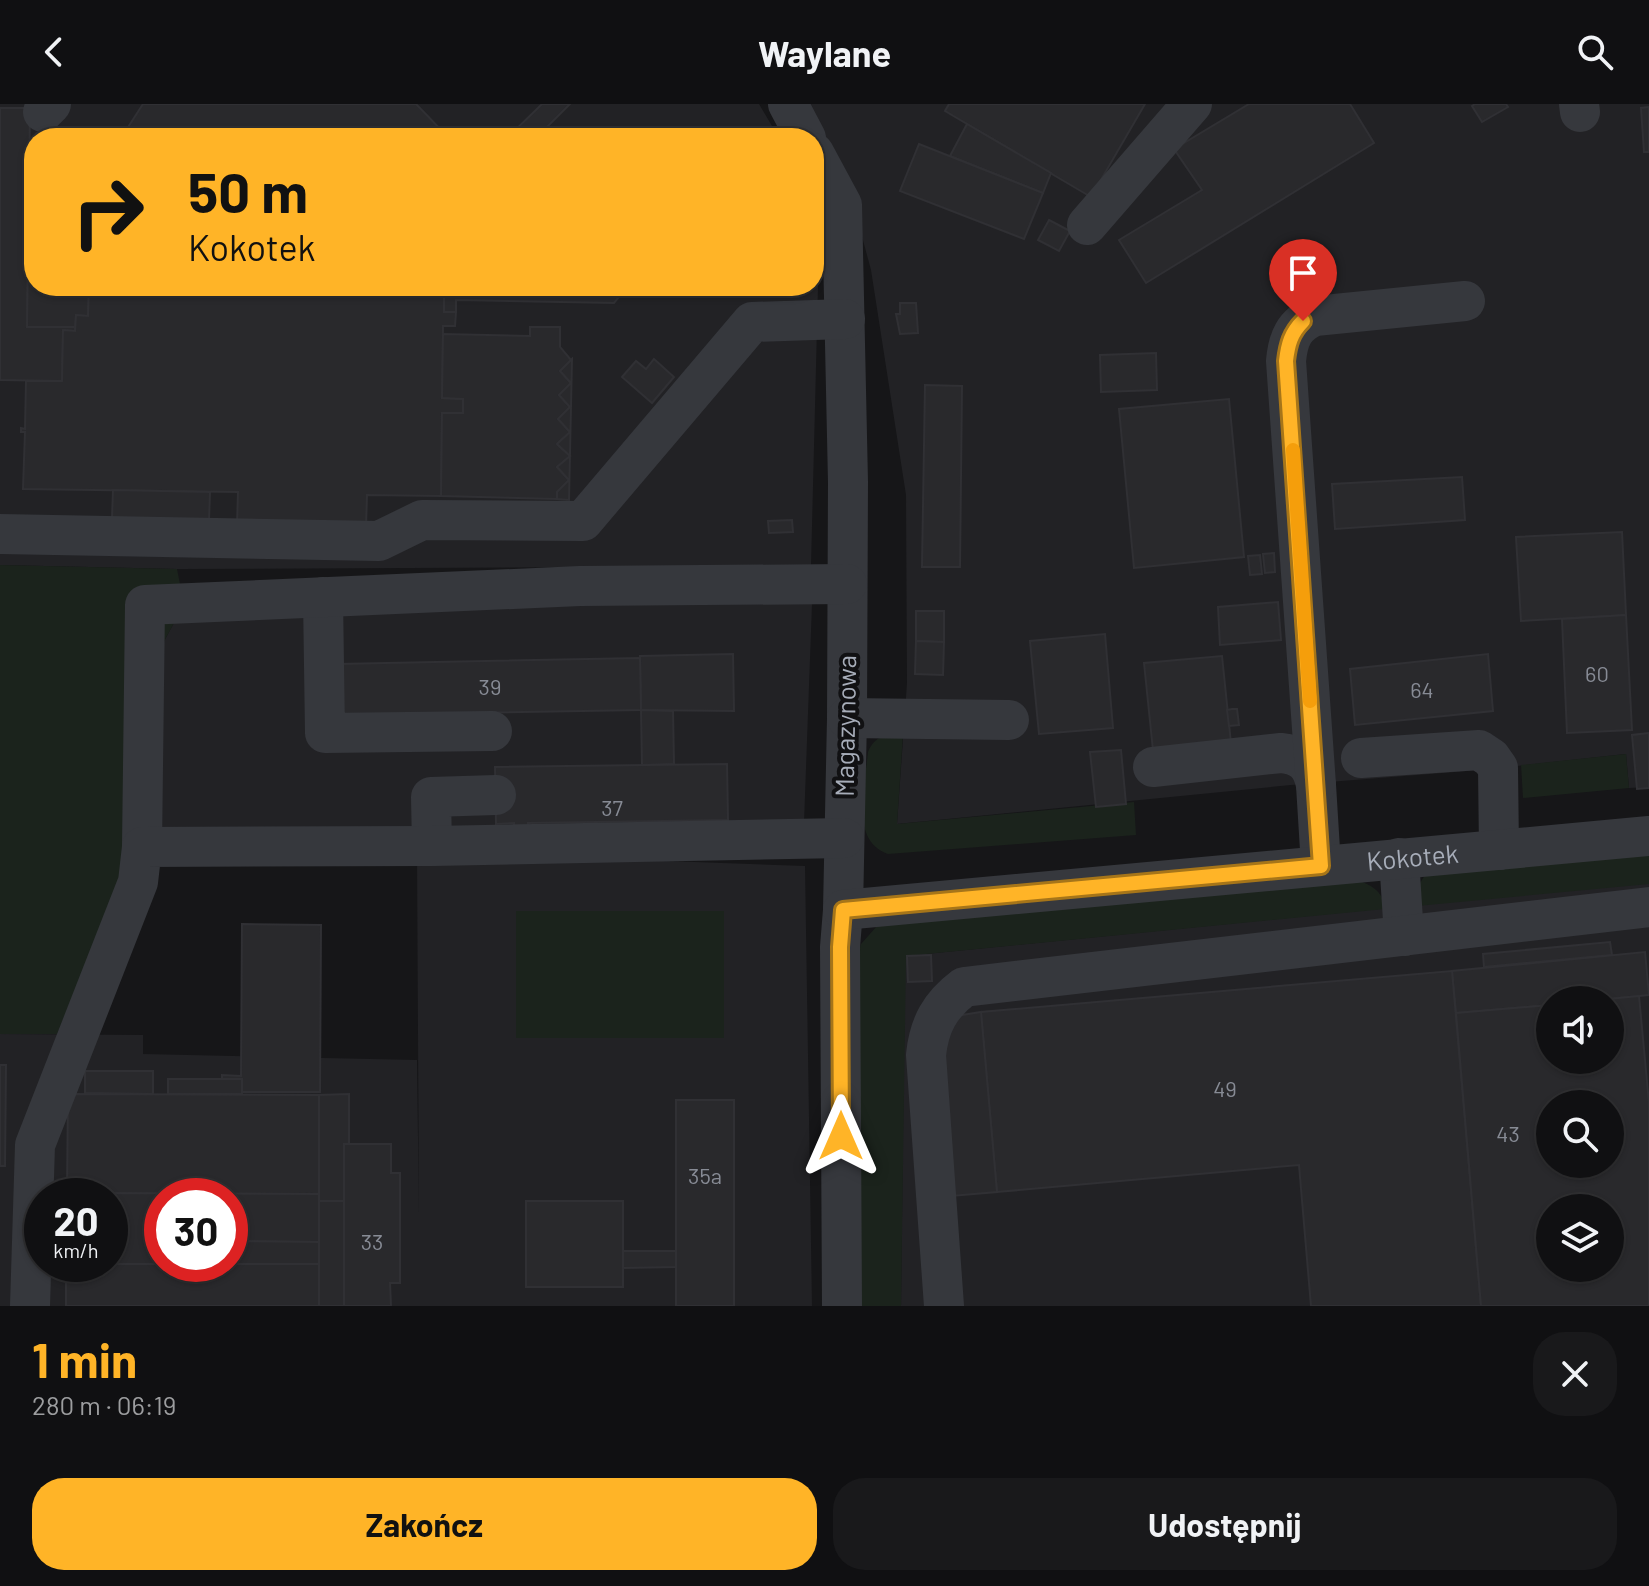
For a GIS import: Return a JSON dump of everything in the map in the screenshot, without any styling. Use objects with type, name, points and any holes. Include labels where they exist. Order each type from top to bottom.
[{"type":"street","points":[[788,104],[801,128]]},
{"type":"street","points":[[1087,225],[1192,104]]},
{"type":"street","name":"Magazynowa","points":[[824,172],[842,205],[845,319],[847,718],[840,947],[842,1306]]},
{"type":"street","points":[[1321,866],[1287,377],[1288,345],[1294,330],[1303,321],[1315,316],[1465,301]]},
{"type":"street","points":[[0,534],[379,541],[422,520],[583,521],[752,322],[845,319]]},
{"type":"street","points":[[30,1306],[35,1145],[138,882],[142,847],[145,605],[580,586],[847,584]]},
{"type":"street","points":[[323,597],[325,733],[492,731]]},
{"type":"street","points":[[847,718],[1009,720]]},
{"type":"street","points":[[1361,758],[1479,750],[1491,758],[1498,768],[1499,850]]},
{"type":"street","points":[[1153,767],[1281,753],[1302,758],[1314,773],[1316,785]]},
{"type":"street","points":[[432,846],[431,797],[496,795]]},
{"type":"street","name":"Kokotek","points":[[843,910],[1649,836]]},
{"type":"street","points":[[142,847],[432,846],[844,838]]},
{"type":"street","points":[[1399,858],[1404,936]]},
{"type":"street","points":[[944,1306],[926,1055],[933,1022],[952,996],[964,987],[1649,907]]},
{"type":"shaded area","points":[[0,104],[759,104],[773,128],[24,128],[24,296],[818,296],[811,566],[177,569],[0,565]]},
{"type":"shaded area","points":[[802,104],[1649,104],[1649,787],[1629,788],[1626,754],[897,824],[907,683],[906,495],[871,270],[853,203],[824,147],[824,128],[814,128]]},
{"type":"shaded area","points":[[0,565],[177,569],[184,604],[139,688],[130,857],[57,1034],[0,1034]]},
{"type":"shaded area","points":[[800,593],[812,604],[804,823],[142,833],[139,688],[184,604]]},
{"type":"shaded area","points":[[903,734],[897,824],[1134,802],[1136,835],[888,854],[876,847],[868,837],[862,810],[864,780],[868,752],[874,742],[886,736]]},
{"type":"shaded area","points":[[1626,754],[1629,788],[1523,798],[1521,765]]},
{"type":"shaded area","points":[[417,852],[805,866],[812,1306],[0,1306],[0,1034],[143,1035],[143,1054],[417,1060],[419,1216]]},
{"type":"shaded area","points":[[1649,852],[1649,884],[1417,906],[1420,883],[1425,875]]},
{"type":"shaded area","points":[[1354,879],[1375,889],[1382,897],[1385,909],[906,956],[901,1306],[858,1306],[857,957],[861,944],[877,926]]},
{"type":"shaded area","points":[[1649,882],[1649,1306],[901,1306],[905,956]]},
{"type":"shaded area","points":[[516,911],[724,911],[724,1038],[516,1038]]},
{"type":"building","points":[[143,104],[416,104],[439,128],[127,128]]},
{"type":"building","points":[[542,104],[570,104],[546,128],[517,128]]},
{"type":"building","points":[[949,104],[1145,104],[1091,197],[945,111]]},
{"type":"building","points":[[1249,104],[1350,104],[1374,143],[1146,283],[1119,240],[1202,190],[1174,149]]},
{"type":"building","points":[[1506,104],[1508,107],[1482,122],[1472,106]]},
{"type":"building","points":[[1649,107],[1649,152],[1644,152],[1641,108]]},
{"type":"building","points":[[0,108],[30,108],[30,128],[24,128],[24,296],[27,296],[27,327],[75,327],[75,331],[63,330],[62,381],[0,380]]},
{"type":"building","points":[[967,124],[1051,173],[1043,193],[950,156]]},
{"type":"building","points":[[919,144],[1043,193],[1024,239],[900,191]]},
{"type":"building","points":[[1049,220],[1070,231],[1059,251],[1038,240]]},
{"type":"building","points":[[27,296],[89,296],[88,316],[76,315],[75,327],[27,327]]},
{"type":"building","points":[[89,296],[444,296],[444,312],[456,312],[455,326],[443,326],[442,398],[463,399],[463,413],[442,413],[441,496],[367,495],[366,527],[237,525],[238,492],[23,489],[25,432],[21,432],[21,428],[25,429],[26,381],[62,381],[63,330],[75,331],[76,315],[88,316]]},
{"type":"building","points":[[444,296],[620,296],[614,303],[456,300],[456,312],[444,312]]},
{"type":"building","points":[[900,303],[916,303],[918,333],[900,334],[896,314],[900,314]]},
{"type":"building","points":[[530,327],[560,327],[560,347],[571,360],[560,371],[571,383],[559,395],[570,407],[558,419],[570,432],[557,444],[570,456],[557,467],[569,480],[557,492],[557,499],[441,496],[442,413],[463,413],[463,399],[442,398],[443,334],[530,336]]},
{"type":"building","points":[[1156,353],[1157,390],[1101,392],[1100,355]]},
{"type":"building","points":[[572,359],[570,456],[557,444],[570,432],[558,419],[570,407],[559,395],[571,383],[560,371]]},
{"type":"building","points":[[654,359],[674,377],[652,403],[622,377],[636,361],[646,369]]},
{"type":"building","points":[[925,385],[962,386],[960,567],[922,567]]},
{"type":"building","points":[[1229,399],[1244,557],[1134,568],[1119,409]]},
{"type":"building","points":[[570,456],[569,500],[557,499],[557,492],[569,480],[557,467]]},
{"type":"building","points":[[1462,477],[1465,520],[1335,529],[1332,484]]},
{"type":"building","points":[[113,490],[210,492],[209,520],[112,518]]},
{"type":"building","points":[[792,520],[793,532],[769,533],[768,521]]},
{"type":"building","points":[[1622,532],[1626,615],[1521,621],[1516,537]]},
{"type":"building","points":[[1274,553],[1275,572],[1265,573],[1263,554]]},
{"type":"building","points":[[1260,555],[1262,574],[1250,575],[1248,556]]},
{"type":"building","points":[[1278,602],[1281,640],[1220,645],[1218,607]]},
{"type":"building","points":[[916,611],[944,611],[944,642],[916,641]]},
{"type":"building","points":[[1626,615],[1632,730],[1567,733],[1562,619]]},
{"type":"building","points":[[1105,634],[1113,728],[1039,734],[1030,641]]},
{"type":"building","points":[[916,641],[944,642],[943,675],[915,674]]},
{"type":"building","points":[[733,654],[734,711],[641,710],[640,656]]},
{"type":"building","points":[[1488,654],[1493,711],[1355,725],[1350,669]]},
{"type":"building","points":[[1222,656],[1232,753],[1154,760],[1144,663]]},
{"type":"building","points":[[640,658],[641,710],[338,715],[338,664]]},
{"type":"building","points":[[1237,709],[1239,725],[1229,726],[1227,710]]},
{"type":"building","points":[[641,710],[673,711],[674,764],[642,765]]},
{"type":"building","points":[[1649,733],[1649,788],[1637,789],[1632,735]]},
{"type":"building","points":[[1121,750],[1126,804],[1096,807],[1090,752]]},
{"type":"building","points":[[727,764],[728,820],[528,823],[528,831],[514,831],[514,823],[496,824],[495,767]]},
{"type":"building","points":[[242,924],[321,925],[320,1092],[241,1092],[242,1079],[222,1079],[222,1075],[241,1076]]},
{"type":"building","points":[[1610,942],[1612,955],[1484,967],[1483,954]]},
{"type":"building","points":[[1645,952],[1649,995],[1624,997],[1624,986],[1536,986],[1536,1006],[1456,1013],[1452,971]]},
{"type":"building","points":[[931,955],[932,981],[908,982],[907,956]]},
{"type":"building","points":[[1452,971],[1481,1306],[1311,1306],[1299,1165],[997,1192],[981,1012]]},
{"type":"building","points":[[1639,996],[1649,1103],[1649,1306],[1481,1306],[1456,1013],[1536,1006],[1536,1074],[1624,1074],[1624,997]]},
{"type":"building","points":[[981,1012],[997,1192],[951,1196],[941,1026],[956,1016]]},
{"type":"building","points":[[0,1065],[6,1065],[5,1166],[0,1166]]},
{"type":"building","points":[[85,1071],[153,1071],[153,1094],[85,1093]]},
{"type":"building","points":[[168,1079],[242,1079],[242,1094],[168,1094]]},
{"type":"building","points":[[68,1094],[319,1095],[319,1194],[248,1194],[248,1178],[144,1178],[144,1193],[128,1193],[128,1178],[67,1178]]},
{"type":"building","points":[[349,1094],[349,1144],[344,1144],[344,1201],[319,1201],[319,1095]]},
{"type":"building","points":[[676,1100],[734,1100],[734,1306],[676,1306]]},
{"type":"building","points":[[344,1144],[391,1144],[391,1173],[400,1173],[400,1283],[390,1283],[391,1306],[344,1306]]},
{"type":"building","points":[[128,1193],[144,1193],[144,1265],[128,1264]]},
{"type":"building","points":[[248,1194],[319,1194],[319,1242],[248,1241]]},
{"type":"building","points":[[319,1201],[344,1201],[344,1306],[319,1306]]},
{"type":"building","points":[[526,1201],[623,1201],[623,1287],[526,1287]]},
{"type":"building","points":[[248,1241],[319,1242],[319,1264],[248,1264]]},
{"type":"building","points":[[623,1251],[676,1251],[676,1267],[623,1268]]},
{"type":"building","points":[[128,1264],[144,1264],[144,1282],[248,1282],[248,1264],[319,1264],[319,1306],[66,1306],[66,1282],[128,1282]]},
{"type":"slow traffic","points":[[1293,450],[1310,701]]},
{"type":"route","points":[[841,1136],[840,947],[843,910],[1321,866],[1286,361],[1294,330],[1303,321]]}]
